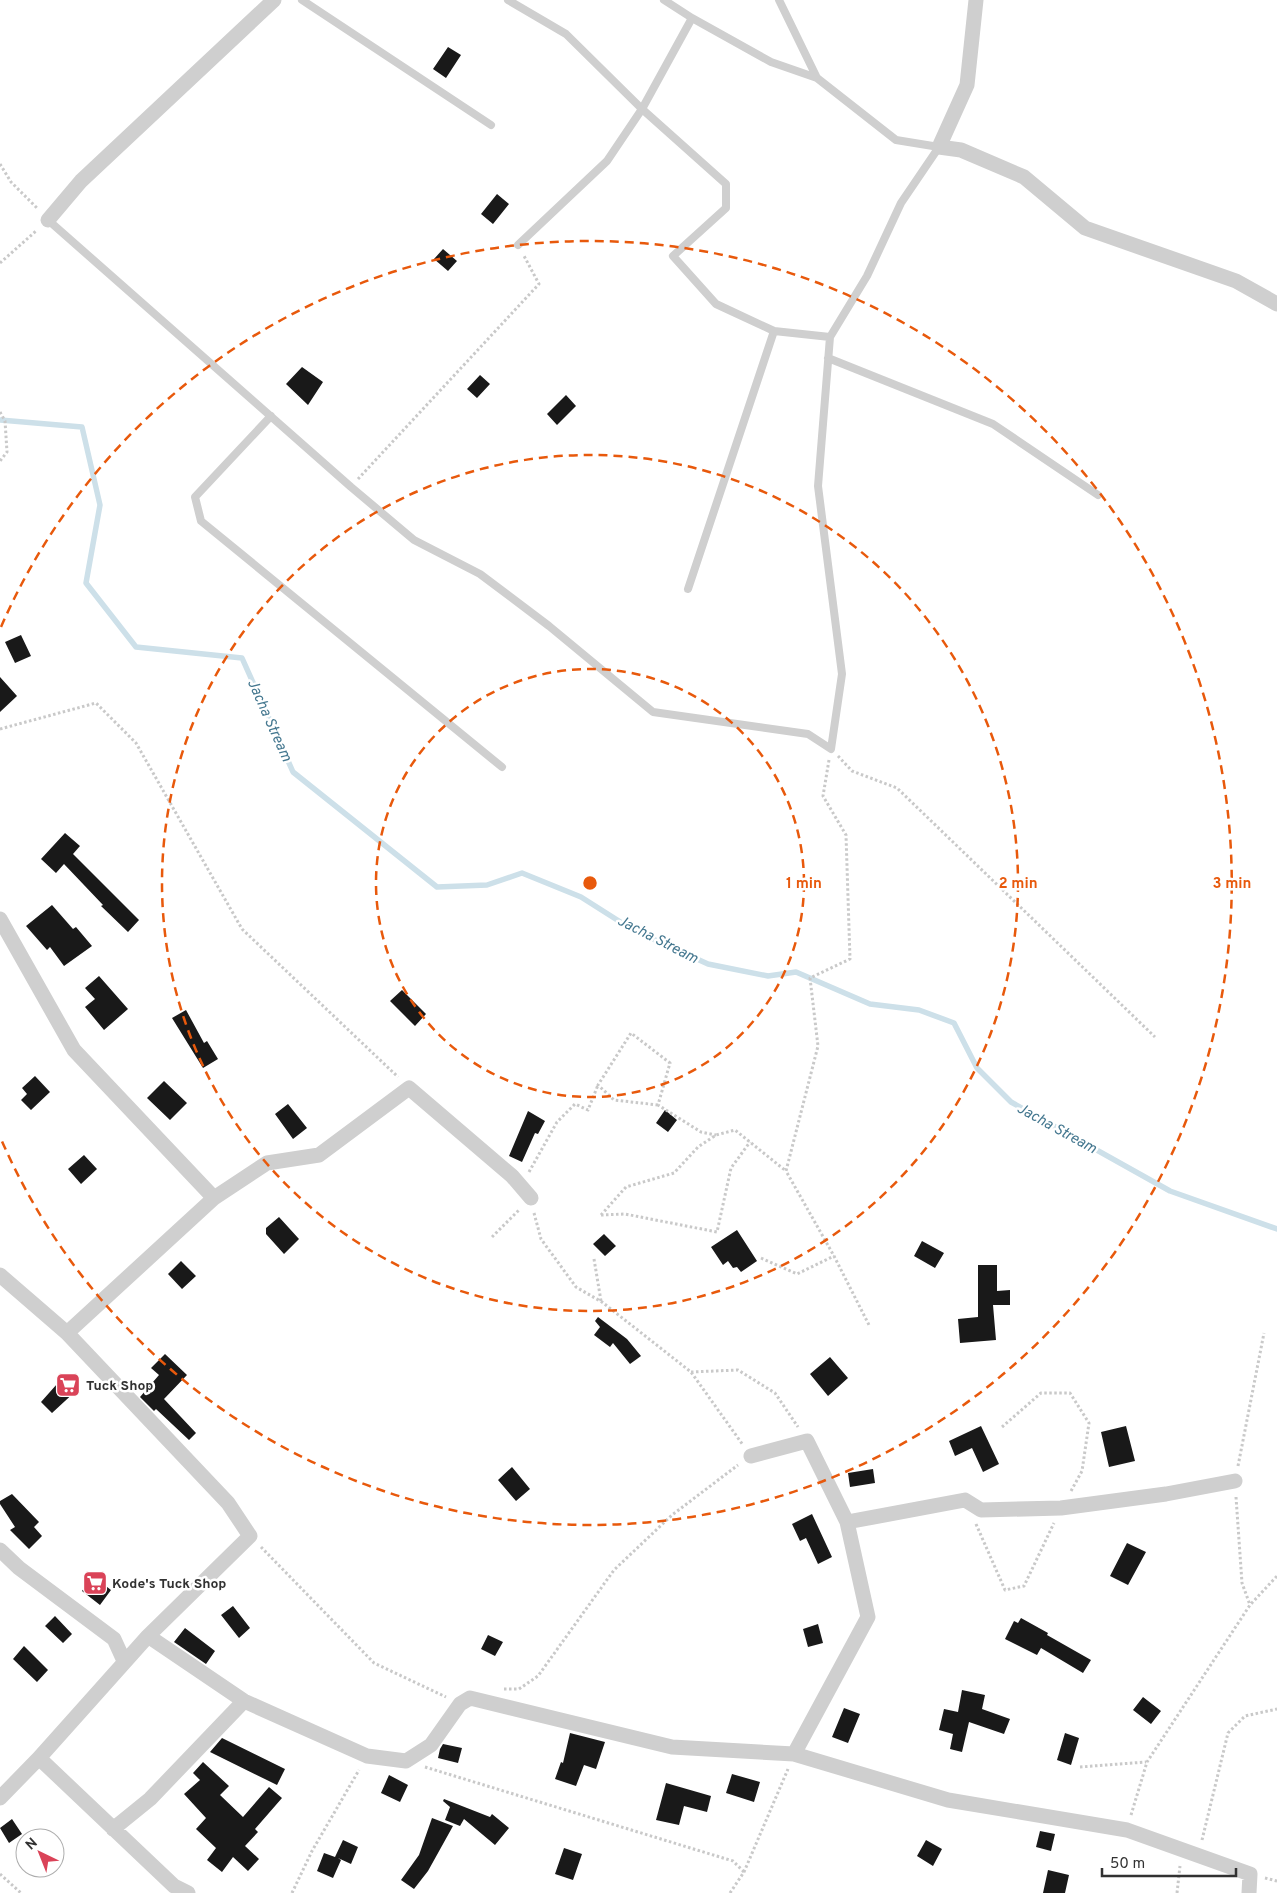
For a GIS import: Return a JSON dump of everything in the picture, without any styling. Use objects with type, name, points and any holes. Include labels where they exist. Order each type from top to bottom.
[{"type":"street","points":[[48,220],[81,180],[274,0]]},
{"type":"street","points":[[976,0],[967,85],[939,147],[961,150],[1024,177],[1085,228],[1236,281],[1277,304]]},
{"type":"street","points":[[0,919],[74,1050],[214,1198]]},
{"type":"street","points":[[68,1332],[214,1198],[268,1163],[319,1155],[409,1088],[512,1176],[531,1198]]},
{"type":"street","points":[[0,1275],[68,1332],[228,1503],[250,1536],[124,1661],[39,1758],[0,1798]]},
{"type":"street","points":[[751,1456],[807,1441],[847,1522],[868,1617],[794,1754]]},
{"type":"street","points":[[847,1522],[965,1500],[981,1510],[1061,1508],[1166,1494],[1235,1481]]},
{"type":"street","points":[[0,1550],[19,1568],[114,1639],[124,1661]]},
{"type":"street","points":[[148,1636],[244,1701],[367,1756],[406,1761],[431,1745],[460,1704],[470,1698],[672,1747],[794,1754],[948,1800],[1127,1830],[1250,1874],[1249,1893]]},
{"type":"street","points":[[113,1829],[150,1799],[244,1701]]},
{"type":"street","points":[[39,1758],[174,1886],[188,1893]]},
{"type":"lane","points":[[302,0],[491,125]]},
{"type":"lane","points":[[508,0],[566,34],[642,109],[726,184],[726,208],[673,256],[716,304],[774,331],[830,337]]},
{"type":"lane","points":[[48,220],[351,487],[414,540],[480,574],[549,626],[652,712],[808,734],[831,749],[842,674],[818,486],[830,337],[868,276],[901,203],[939,147],[896,140],[817,78],[771,62],[692,18],[664,0]]},
{"type":"lane","points":[[779,0],[817,78]]},
{"type":"lane","points":[[518,245],[607,161],[642,109],[692,18]]},
{"type":"lane","points":[[688,589],[774,331]]},
{"type":"lane","points":[[828,358],[993,424],[1098,495]]},
{"type":"lane","points":[[271,416],[195,497],[201,521],[502,768]]},
{"type":"path","points":[[0,164],[11,182],[48,220],[0,263]]},
{"type":"path","points":[[351,487],[538,284],[518,245]]},
{"type":"path","points":[[0,412],[5,421],[7,452],[0,461]]},
{"type":"path","points":[[0,729],[96,703],[136,743],[242,929],[409,1088]]},
{"type":"path","points":[[831,749],[852,771],[897,788],[1155,1038]]},
{"type":"path","points":[[786,1171],[818,1046],[810,978],[850,959],[846,835],[823,796],[831,749]]},
{"type":"path","points":[[500,1689],[519,1688],[538,1676],[614,1570],[672,1515],[751,1456],[691,1372],[602,1302],[576,1287],[541,1239],[531,1198],[529,1172],[558,1122],[575,1104],[588,1110],[598,1085],[631,1032],[670,1063],[658,1105]]},
{"type":"path","points":[[598,1085],[614,1100],[658,1105],[702,1132],[716,1135]]},
{"type":"path","points":[[750,1142],[731,1168],[717,1232],[626,1214],[601,1214],[626,1187],[674,1173],[698,1148],[716,1135],[735,1130],[750,1142],[786,1171],[834,1256],[869,1325]]},
{"type":"path","points":[[492,1237],[531,1198]]},
{"type":"path","points":[[762,1258],[797,1274],[834,1256]]},
{"type":"path","points":[[594,1259],[602,1302]]},
{"type":"path","points":[[1250,1604],[1242,1583],[1235,1481],[1264,1333]]},
{"type":"path","points":[[691,1372],[738,1370],[775,1393],[807,1441]]},
{"type":"path","points":[[250,1536],[374,1663],[460,1704]]},
{"type":"path","points":[[1127,1830],[1146,1762],[1250,1604],[1277,1576]]},
{"type":"path","points":[[1198,1856],[1228,1733],[1245,1716],[1277,1709]]},
{"type":"path","points":[[730,1893],[744,1872],[794,1754]]},
{"type":"path","points":[[292,1893],[312,1851],[367,1756]]},
{"type":"path","points":[[406,1761],[733,1861],[744,1872]]},
{"type":"path","points":[[1080,1767],[1146,1762]]},
{"type":"path","points":[[1177,1893],[1182,1850]]},
{"type":"path","points":[[0,1874],[21,1893]]},
{"type":"building","points":[[448,47],[461,55],[446,78],[433,69]]},
{"type":"building","points":[[497,194],[509,204],[493,224],[481,214]]},
{"type":"building","points":[[443,249],[457,261],[448,271],[434,259]]},
{"type":"building","points":[[302,367],[323,382],[308,405],[286,384]]},
{"type":"building","points":[[480,375],[490,384],[477,398],[467,389]]},
{"type":"building","points":[[566,395],[576,406],[557,425],[547,414]]},
{"type":"building","points":[[21,635],[31,656],[15,663],[5,642]]},
{"type":"building","points":[[0,677],[17,696],[0,712]]},
{"type":"building","points":[[65,833],[80,846],[73,854],[139,920],[128,932],[101,906],[103,905],[64,864],[56,873],[41,859]]},
{"type":"building","points":[[52,905],[73,929],[76,927],[92,946],[64,966],[50,947],[47,950],[26,926]]},
{"type":"building","points":[[99,976],[128,1009],[104,1030],[85,1007],[95,999],[85,988]]},
{"type":"building","points":[[402,990],[426,1014],[415,1026],[390,1001]]},
{"type":"building","points":[[186,1010],[204,1043],[207,1041],[218,1059],[203,1068],[172,1018]]},
{"type":"building","points":[[35,1076],[50,1092],[31,1110],[21,1100],[27,1094],[22,1088]]},
{"type":"building","points":[[164,1081],[187,1103],[170,1120],[147,1098]]},
{"type":"building","points":[[288,1104],[307,1128],[293,1139],[275,1114]]},
{"type":"building","points":[[665,1110],[677,1120],[668,1132],[656,1123]]},
{"type":"building","points":[[528,1111],[545,1121],[538,1134],[535,1133],[522,1162],[509,1156]]},
{"type":"building","points":[[84,1155],[97,1169],[81,1184],[68,1169]]},
{"type":"building","points":[[279,1217],[299,1239],[284,1254],[266,1234],[266,1228]]},
{"type":"building","points":[[737,1230],[757,1261],[741,1272],[737,1267],[733,1268],[728,1261],[723,1265],[711,1247]]},
{"type":"building","points":[[604,1234],[616,1246],[605,1256],[593,1244]]},
{"type":"building","points":[[922,1241],[944,1253],[935,1268],[914,1256]]},
{"type":"building","points":[[181,1261],[196,1276],[182,1289],[168,1274]]},
{"type":"building","points":[[978,1265],[997,1265],[997,1291],[1010,1290],[1010,1305],[993,1305],[996,1340],[960,1343],[958,1319],[978,1317]]},
{"type":"building","points":[[598,1317],[627,1339],[641,1356],[630,1364],[613,1343],[610,1347],[594,1335],[600,1327],[595,1321]]},
{"type":"building","points":[[165,1354],[187,1375],[164,1399],[196,1433],[189,1440],[156,1409],[154,1411],[140,1397],[159,1375],[151,1368]]},
{"type":"building","points":[[830,1357],[848,1378],[828,1396],[810,1374]]},
{"type":"building","points":[[65,1375],[78,1389],[52,1413],[41,1402]]},
{"type":"building","points":[[981,1426],[999,1464],[983,1472],[972,1448],[955,1456],[949,1441]]},
{"type":"building","points":[[1126,1426],[1135,1461],[1109,1467],[1101,1432]]},
{"type":"building","points":[[512,1467],[530,1489],[516,1501],[498,1480]]},
{"type":"building","points":[[873,1469],[875,1483],[850,1487],[848,1473]]},
{"type":"building","points":[[12,1494],[39,1522],[34,1527],[42,1536],[29,1549],[10,1530],[15,1527],[0,1504],[0,1501]]},
{"type":"building","points":[[812,1514],[832,1557],[818,1564],[806,1538],[800,1541],[792,1524]]},
{"type":"building","points":[[1127,1543],[1146,1552],[1128,1585],[1110,1576]]},
{"type":"building","name":"Kode's Tuck Shop","points":[[93,1576],[111,1590],[100,1605],[82,1591]]},
{"type":"building","points":[[233,1606],[250,1628],[239,1638],[221,1615]]},
{"type":"building","points":[[55,1616],[72,1634],[63,1643],[45,1626]]},
{"type":"building","points":[[1021,1618],[1091,1660],[1083,1673],[1041,1648],[1037,1655],[1005,1639],[1014,1621],[1018,1623]]},
{"type":"building","points":[[818,1624],[823,1643],[808,1647],[803,1629]]},
{"type":"building","points":[[185,1628],[215,1651],[206,1664],[174,1642]]},
{"type":"building","points":[[488,1635],[503,1642],[495,1656],[481,1649]]},
{"type":"building","points":[[24,1646],[48,1670],[37,1682],[13,1659]]},
{"type":"building","points":[[962,1690],[985,1695],[982,1709],[1010,1719],[1004,1734],[969,1722],[962,1752],[950,1749],[953,1734],[939,1730],[944,1709],[958,1712]]},
{"type":"building","points":[[1143,1697],[1161,1711],[1151,1724],[1133,1710]]},
{"type":"building","points":[[844,1708],[860,1714],[848,1743],[832,1737]]},
{"type":"building","points":[[570,1733],[605,1742],[596,1769],[584,1765],[576,1786],[555,1779],[561,1762],[563,1763]]},
{"type":"building","points":[[1065,1733],[1079,1738],[1071,1765],[1057,1760]]},
{"type":"building","points":[[222,1738],[285,1769],[277,1785],[210,1752]]},
{"type":"building","points":[[443,1744],[462,1748],[458,1763],[438,1758]]},
{"type":"building","points":[[203,1762],[229,1786],[220,1795],[243,1817],[269,1787],[282,1798],[255,1829],[258,1832],[245,1846],[259,1859],[248,1871],[233,1857],[222,1872],[207,1860],[216,1848],[196,1829],[206,1818],[184,1794],[200,1780],[193,1773]]},
{"type":"building","points":[[732,1774],[760,1782],[754,1802],[726,1793]]},
{"type":"building","points":[[389,1775],[408,1785],[400,1802],[381,1793]]},
{"type":"building","points":[[666,1783],[711,1796],[707,1812],[684,1806],[679,1825],[656,1820]]},
{"type":"building","points":[[444,1799],[490,1817],[492,1814],[509,1828],[495,1845],[464,1819],[460,1826],[445,1820],[450,1807],[443,1801]]},
{"type":"building","points":[[432,1818],[453,1826],[428,1871],[414,1889],[401,1880],[419,1855]]},
{"type":"building","points":[[12,1819],[18,1828],[15,1828],[15,1839],[9,1843],[0,1828]]},
{"type":"building","points":[[1040,1831],[1055,1834],[1051,1851],[1036,1847]]},
{"type":"building","points":[[343,1840],[358,1847],[351,1864],[338,1858],[341,1860],[333,1878],[317,1871],[324,1853],[335,1857]]},
{"type":"building","points":[[926,1840],[942,1849],[933,1866],[917,1856]]},
{"type":"building","points":[[564,1848],[582,1854],[573,1880],[555,1874]]},
{"type":"building","points":[[1048,1870],[1069,1875],[1065,1893],[1043,1893]]},
{"type":"waterway","name":"Jacha Stream","points":[[0,420],[82,427],[100,505],[86,583],[136,647],[242,658],[293,772],[437,887],[487,885],[522,873],[581,897],[633,930],[708,964],[768,976],[796,972],[870,1004],[919,1010],[954,1023],[977,1068],[1011,1102],[1170,1191],[1277,1229]]},
{"type":"place","name":"Tuck Shop","points":[[68,1385]]},
{"type":"place","name":"Kode's Tuck Shop","points":[[95,1583]]}]
